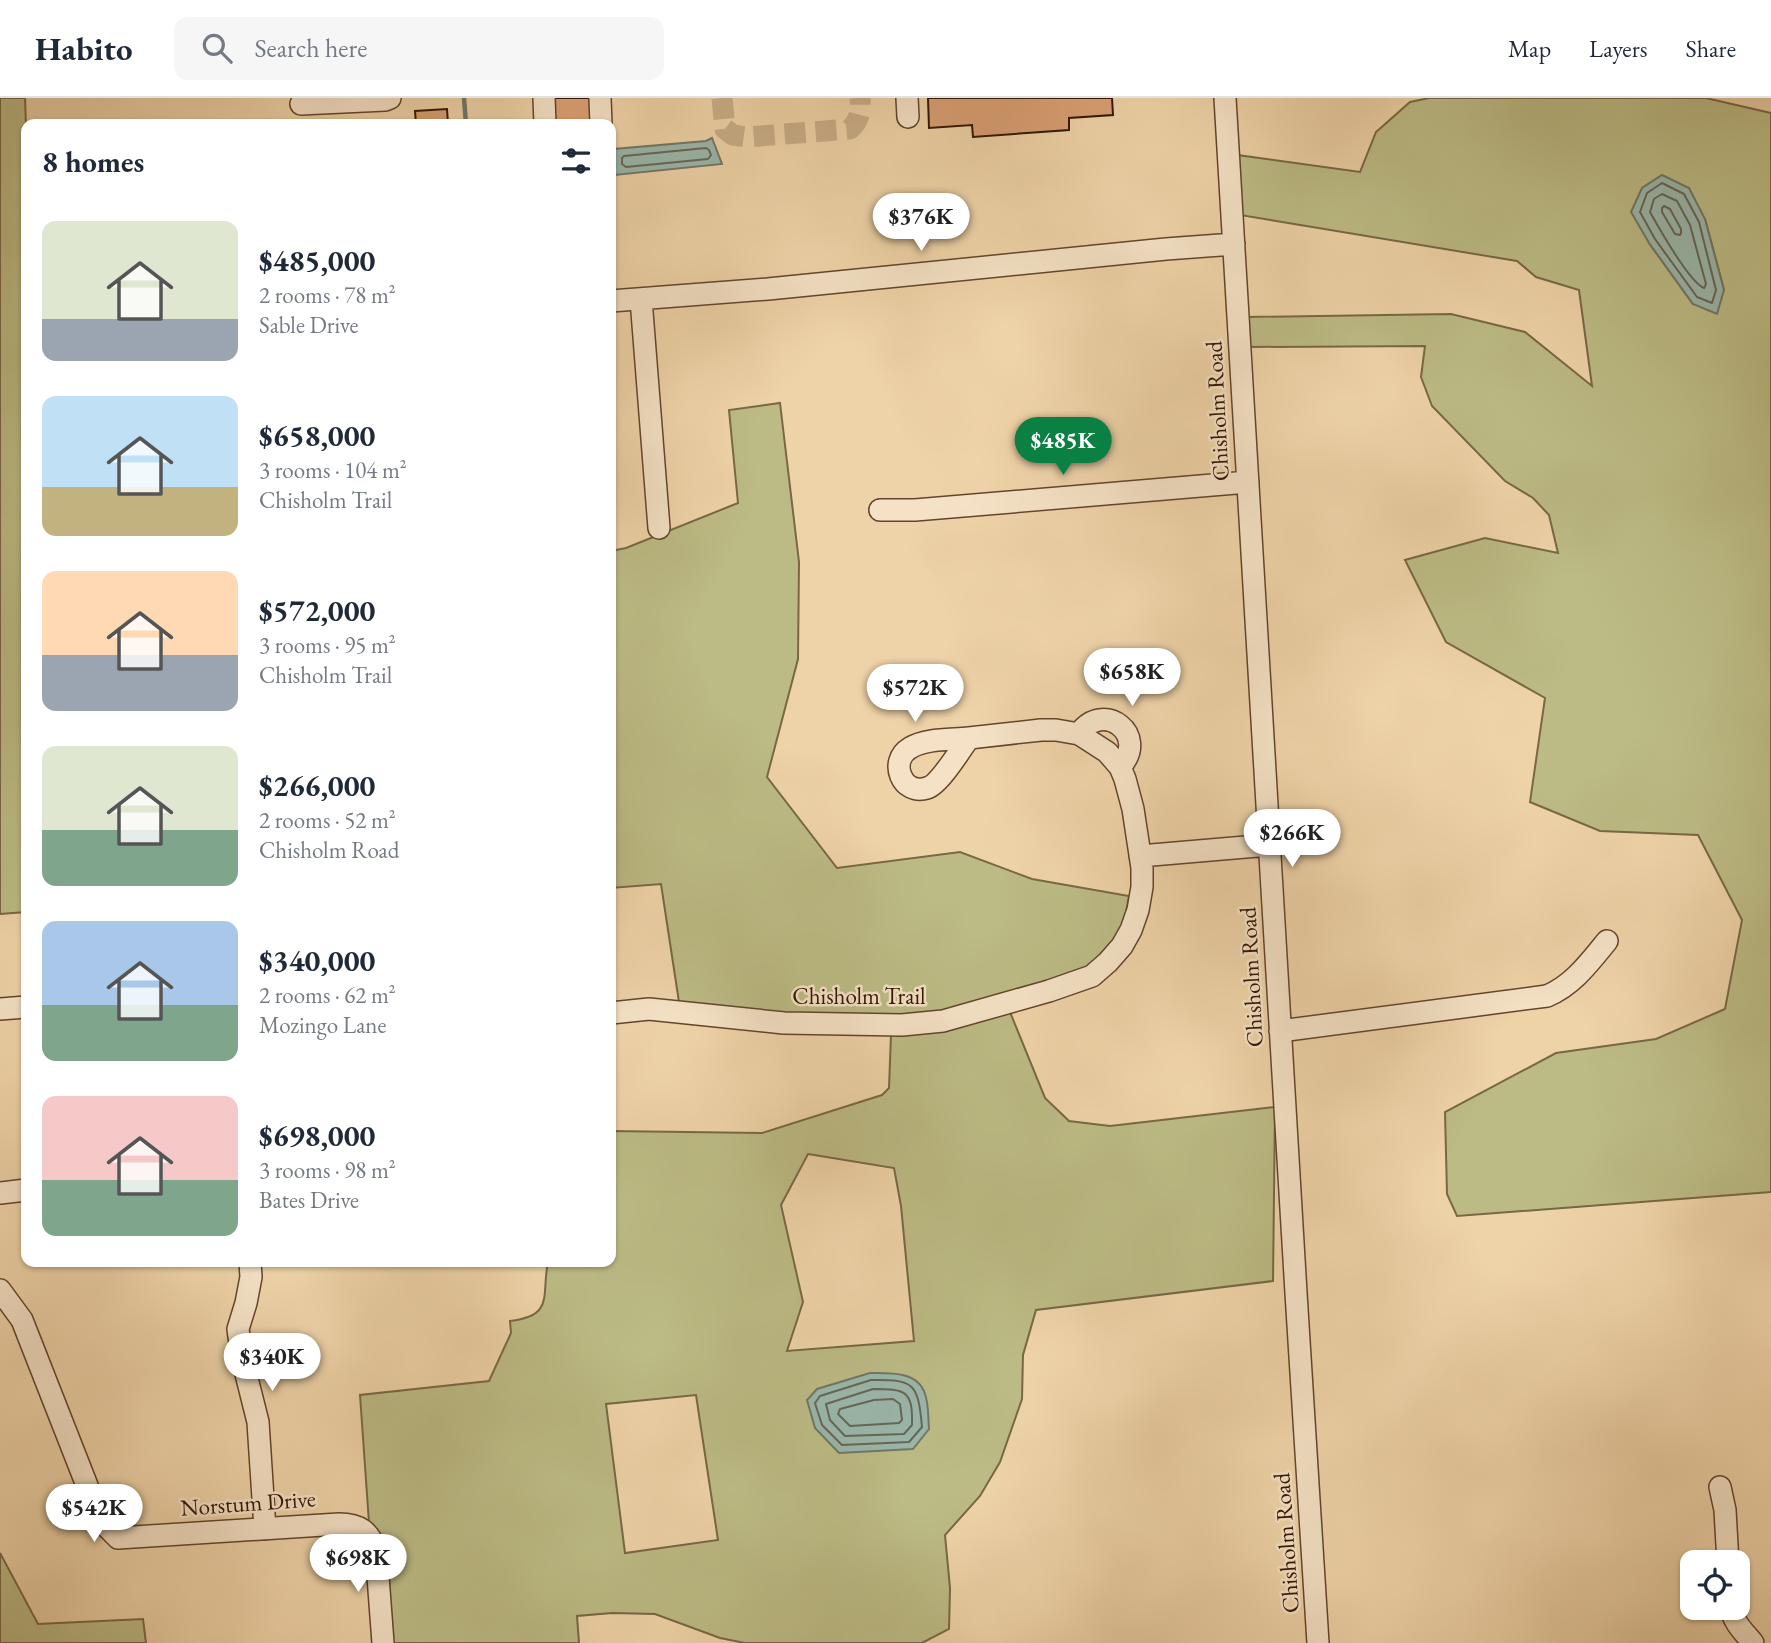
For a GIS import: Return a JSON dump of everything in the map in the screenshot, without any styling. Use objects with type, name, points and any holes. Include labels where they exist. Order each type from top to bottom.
[{"type":"street","points":[[302,109],[390,98]]},
{"type":"street","points":[[544,98],[545,119]]},
{"type":"street","points":[[600,98],[601,119]]},
{"type":"street","name":"Chisholm Road","points":[[1225,98],[1318,1643]]},
{"type":"street","points":[[616,301],[768,289],[1234,244]]},
{"type":"street","points":[[641,299],[659,528]]},
{"type":"street","points":[[880,510],[915,510],[1248,482]]},
{"type":"street","points":[[1079,734],[1087,724],[1097,720],[1107,719],[1117,723],[1125,730],[1130,751],[1120,767]]},
{"type":"street","name":"Chisholm Trail","points":[[616,1012],[649,1009],[784,1023],[902,1025],[943,1021],[1049,991],[1092,975],[1122,946],[1138,910],[1142,887],[1133,809],[1120,767],[1107,752],[1079,734],[1041,730],[969,738]]},
{"type":"street","points":[[1140,856],[1269,845]]},
{"type":"street","points":[[1280,1031],[1546,996],[1561,990],[1582,972],[1607,942]]},
{"type":"street","points":[[0,1009],[21,1007]]},
{"type":"street","points":[[0,1193],[21,1191]]},
{"type":"street","points":[[250,1267],[246,1303],[238,1329],[242,1358],[258,1422],[265,1528]]},
{"type":"street","name":"Norstum Drive","points":[[0,1290],[22,1320],[97,1511],[105,1525],[118,1538],[351,1524],[372,1539],[376,1550],[383,1643]]},
{"type":"street","points":[[1720,1487],[1725,1510],[1727,1550]]},
{"type":"street","points":[[1735,1620],[1752,1643]]},
{"type":"shaded area","points":[[0,98],[25,98],[26,119],[21,119],[21,912],[0,914]]},
{"type":"shaded area","points":[[1429,98],[1706,98],[1771,113],[1771,1192],[1457,1216],[1447,1194],[1445,1112],[1556,1053],[1656,1039],[1725,1009],[1742,920],[1698,835],[1600,831],[1530,802],[1545,698],[1446,642],[1405,560],[1485,538],[1558,553],[1549,515],[1533,498],[1505,481],[1432,406],[1421,377],[1425,346],[1248,347],[1246,317],[1451,314],[1525,332],[1592,386],[1579,290],[1536,277],[1517,261],[1240,215],[1237,155],[1360,172],[1376,132],[1410,102]],"holes":[[[1705,219],[1724,290],[1693,304],[1649,243]]]},
{"type":"shaded area","points":[[780,403],[799,562],[798,659],[767,777],[837,868],[960,852],[1032,879],[1129,896],[1124,925],[1115,940],[1088,967],[1047,982],[941,1011],[901,1016],[784,1013],[679,1002],[661,884],[616,888],[616,550],[738,503],[729,410]]},
{"type":"shaded area","points":[[1010,1012],[1045,1098],[1069,1121],[1110,1126],[1275,1107],[1273,1281],[1036,1310],[1023,1355],[1022,1399],[1000,1462],[980,1496],[945,1535],[950,1588],[949,1629],[922,1643],[745,1643],[720,1638],[655,1614],[612,1613],[577,1616],[579,1643],[391,1643],[374,1526],[369,1523],[360,1395],[489,1381],[511,1333],[510,1321],[534,1314],[540,1309],[545,1294],[547,1267],[616,1267],[616,1131],[762,1133],[882,1095],[889,1088],[891,1034]],"holes":[[[808,1154],[894,1168],[901,1206],[914,1341],[787,1351],[803,1302],[781,1205]],[[696,1395],[718,1540],[625,1553],[606,1404]]]},
{"type":"shaded area","points":[[0,1553],[38,1624],[143,1619],[146,1643],[0,1643]]},
{"type":"water","points":[[712,138],[722,164],[616,175],[616,149],[706,141]]},
{"type":"water","points":[[1662,175],[1689,188],[1705,219],[1724,290],[1717,314],[1693,304],[1649,243],[1631,212],[1642,188]]},
{"type":"water","points":[[870,1373],[910,1377],[921,1386],[927,1403],[929,1429],[913,1449],[839,1453],[815,1428],[807,1400],[817,1389]]},
{"type":"building","points":[[549,98],[595,98],[597,119],[550,119]]},
{"type":"building","points":[[928,98],[1112,98],[1113,115],[1069,118],[1069,130],[973,137],[972,125],[929,128]]},
{"type":"building","points":[[447,109],[448,119],[416,119],[415,111]]},
{"type":"waterway","points":[[464,98],[466,119]]},
{"type":"tunnel","points":[[722,98],[725,129],[733,135],[747,137],[850,129],[859,115],[860,98]]}]
